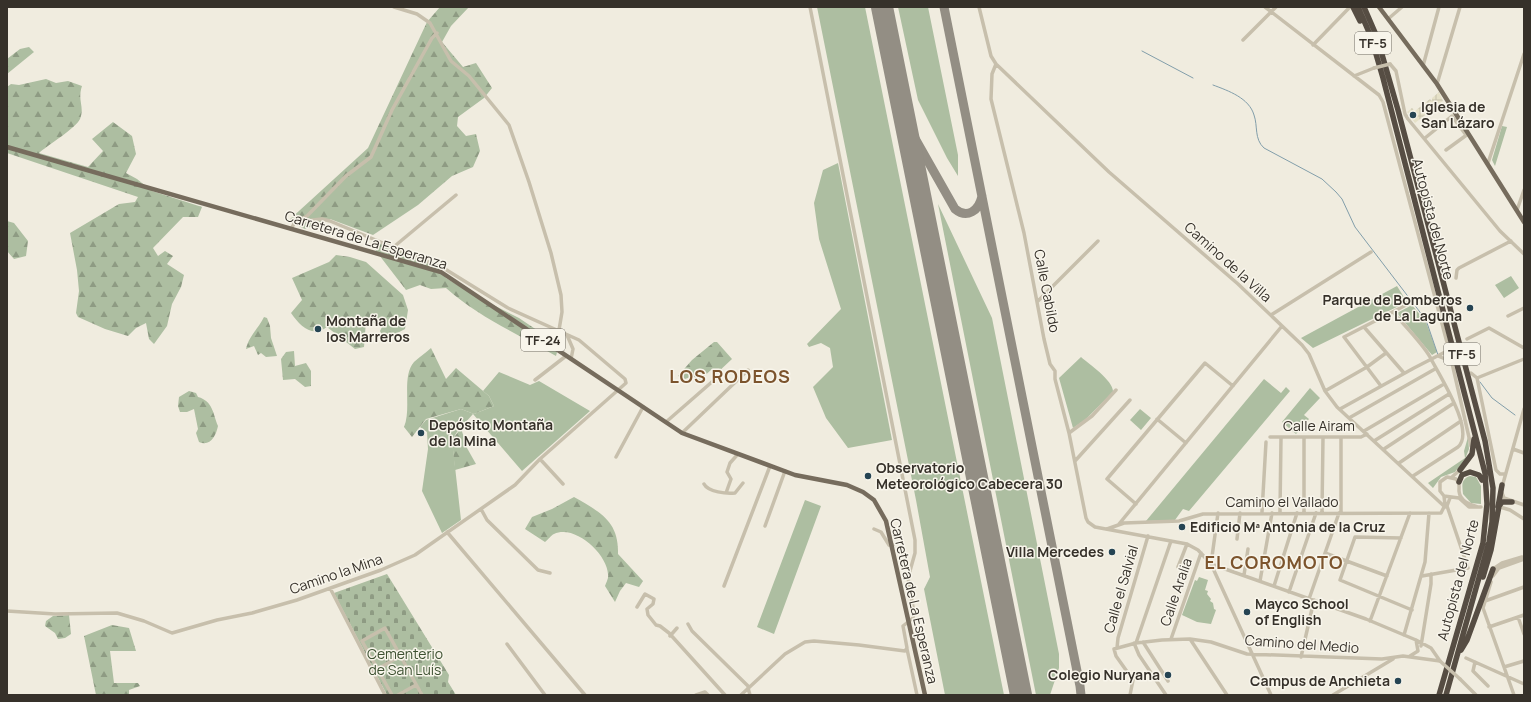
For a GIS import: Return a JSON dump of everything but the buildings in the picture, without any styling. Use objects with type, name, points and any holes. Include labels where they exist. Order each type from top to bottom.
[{"type":"highway","points":[[1351,7],[1364,30],[1378,70],[1383,78]]},
{"type":"highway","name":"Autopista del Norte","points":[[1358,7],[1371,37],[1383,78],[1483,461],[1488,504],[1485,531],[1472,582],[1439,695]]},
{"type":"highway","name":"Autopista del Norte","points":[[1365,7],[1384,52],[1384,60],[1490,468],[1493,497],[1492,522],[1489,542],[1446,695]]},
{"type":"highway","points":[[1470,408],[1469,419],[1482,480],[1483,521],[1472,569],[1472,582]]},
{"type":"highway","points":[[1460,470],[1472,454],[1474,439]]},
{"type":"highway","points":[[1459,482],[1462,475],[1470,472],[1479,475],[1482,480]]},
{"type":"highway","points":[[1473,601],[1488,563],[1502,485]]},
{"type":"highway","points":[[1497,515],[1500,504],[1512,502]]},
{"type":"highway","points":[[1457,657],[1467,640],[1493,569]]},
{"type":"main road","points":[[1379,7],[1437,84],[1454,114],[1488,163],[1524,222]]},
{"type":"main road","name":"Carretera de La Esperanza","points":[[7,147],[441,272],[682,433],[802,477],[847,485],[867,495],[874,500],[883,512],[893,546],[925,695]]},
{"type":"street","points":[[394,7],[417,14],[426,19],[437,33],[451,61],[470,76],[509,125],[529,182],[551,253],[561,294],[562,312],[558,330]]},
{"type":"street","points":[[810,7],[915,540],[915,553],[908,578],[914,613],[913,618],[903,626],[917,695]]},
{"type":"street","points":[[979,7],[991,56],[996,64]]},
{"type":"street","points":[[1265,7],[1379,95],[1383,102],[1449,350],[1471,444],[1469,455],[1460,470],[1452,477],[1447,477],[1442,480],[1439,489],[1432,492],[1426,489]]},
{"type":"street","points":[[1243,40],[1276,7]]},
{"type":"street","points":[[1313,44],[1351,7]]},
{"type":"street","points":[[1388,19],[1402,7]]},
{"type":"street","points":[[1422,66],[1440,7]]},
{"type":"street","points":[[1437,84],[1460,7]]},
{"type":"street","points":[[291,229],[295,222],[307,216],[346,176],[371,157],[392,110],[432,38],[437,33]]},
{"type":"street","points":[[1488,163],[1524,54]]},
{"type":"street","name":"Calle Cabildo","points":[[996,64],[992,74],[991,99],[1024,233],[1044,339],[1050,364],[1055,371],[1055,379],[1070,433],[1088,522],[1095,527],[1106,529]]},
{"type":"street","name":"Camino de la Villa","points":[[996,64],[1109,172],[1271,315],[1306,349],[1325,391],[1340,410],[1445,506]]},
{"type":"street","points":[[1354,76],[1374,68],[1390,64],[1396,71],[1405,114],[1500,231],[1524,254]]},
{"type":"street","points":[[1425,138],[1454,114]]},
{"type":"street","points":[[1446,150],[1467,134]]},
{"type":"street","points":[[1517,210],[1524,190]]},
{"type":"street","points":[[395,249],[396,245],[456,195]]},
{"type":"street","points":[[295,222],[322,219],[330,221],[357,230],[395,249],[445,268],[508,308],[558,330],[587,346],[625,379],[626,383],[618,390]]},
{"type":"street","points":[[1038,301],[1098,241]]},
{"type":"street","points":[[1456,278],[1457,270],[1459,268],[1511,242]]},
{"type":"street","points":[[1271,315],[1370,252]]},
{"type":"street","points":[[1381,386],[1344,337],[1408,304]]},
{"type":"street","points":[[1508,316],[1524,308]]},
{"type":"street","points":[[1393,312],[1431,359],[1454,403],[1461,421],[1464,436],[1461,444],[1413,476]]},
{"type":"street","points":[[1122,532],[1121,527],[1124,521],[1136,504],[1282,326]]},
{"type":"street","points":[[1364,327],[1404,372]]},
{"type":"street","points":[[1467,339],[1489,328],[1524,348]]},
{"type":"street","points":[[567,335],[573,349],[571,359]]},
{"type":"street","points":[[1340,410],[1404,372],[1449,350]]},
{"type":"street","points":[[1325,391],[1367,367],[1386,352]]},
{"type":"street","points":[[535,380],[566,356]]},
{"type":"street","points":[[1438,356],[1450,361]]},
{"type":"street","points":[[1477,378],[1524,359]]},
{"type":"street","points":[[1136,504],[1107,479],[1205,363],[1233,386]]},
{"type":"street","points":[[1349,418],[1435,369]]},
{"type":"street","points":[[682,433],[748,370]]},
{"type":"street","points":[[1471,373],[1477,378],[1496,470],[1500,474],[1505,474]]},
{"type":"street","points":[[666,422],[713,381]]},
{"type":"street","name":"Calle Airam","points":[[1270,437],[1361,438],[1365,433],[1444,384]]},
{"type":"street","name":"Camino la Mina","points":[[7,611],[55,614],[117,613],[144,621],[172,633],[217,620],[252,613],[330,588],[407,560],[481,510],[515,485],[540,458],[618,390]]},
{"type":"street","points":[[1070,433],[1092,416],[1116,390]]},
{"type":"street","points":[[1374,441],[1449,394]]},
{"type":"street","points":[[1075,462],[1130,400]]},
{"type":"street","points":[[1384,449],[1454,403]]},
{"type":"street","points":[[616,456],[643,407]]},
{"type":"street","points":[[1524,409],[1502,485],[1502,496],[1512,502],[1524,505]]},
{"type":"street","points":[[1157,419],[1186,443]]},
{"type":"street","points":[[1399,463],[1461,421]]},
{"type":"street","points":[[1304,437],[1304,513]]},
{"type":"street","points":[[1280,512],[1282,438]]},
{"type":"street","points":[[1322,513],[1323,438]]},
{"type":"street","points":[[1309,599],[1340,513],[1340,438]]},
{"type":"street","points":[[1262,512],[1266,442]]},
{"type":"street","points":[[1512,449],[1524,453]]},
{"type":"street","points":[[726,493],[731,479],[727,472],[729,466],[738,454]]},
{"type":"street","points":[[540,458],[563,484]]},
{"type":"street","points":[[724,586],[770,466]]},
{"type":"street","points":[[765,526],[785,471]]},
{"type":"street","points":[[1444,496],[1452,497],[1472,508],[1480,507],[1469,505],[1464,500],[1459,491],[1459,482],[1452,477]]},
{"type":"street","points":[[704,484],[708,489],[726,493],[735,493],[743,483]]},
{"type":"street","points":[[1439,489],[1444,496],[1445,506]]},
{"type":"street","points":[[1422,576],[1468,568],[1448,506],[1452,497],[1459,491]]},
{"type":"street","name":"Camino el Vallado","points":[[1124,521],[1130,524],[1167,523],[1203,514],[1240,512],[1441,513],[1445,506]]},
{"type":"street","points":[[1500,508],[1510,510],[1524,519]]},
{"type":"street","points":[[481,510],[487,520],[538,570],[550,573]]},
{"type":"street","points":[[1237,539],[1240,512]]},
{"type":"street","points":[[1211,564],[1218,513]]},
{"type":"street","points":[[1260,581],[1272,513]]},
{"type":"street","points":[[1274,586],[1297,513]]},
{"type":"street","points":[[1289,592],[1316,513]]},
{"type":"street","points":[[1370,621],[1410,513]]},
{"type":"street","points":[[1404,634],[1426,559],[1429,513]]},
{"type":"street","points":[[1106,529],[1118,525],[1124,521]]},
{"type":"street","points":[[1128,533],[1130,524]]},
{"type":"street","points":[[874,529],[881,532],[889,545],[893,546]]},
{"type":"street","points":[[1106,529],[1194,546],[1211,564],[1272,695]]},
{"type":"street","points":[[447,532],[585,695]]},
{"type":"street","name":"Calle el Salvial","points":[[1116,648],[1148,536]]},
{"type":"street","points":[[1401,538],[1354,537],[1340,580],[1412,610]]},
{"type":"street","points":[[1166,695],[1139,655],[1135,643],[1171,541]]},
{"type":"street","points":[[1178,567],[1187,544]]},
{"type":"street","points":[[1244,575],[1248,549]]},
{"type":"street","name":"Calle Aralia","points":[[1171,639],[1201,553]]},
{"type":"street","points":[[1325,553],[1387,576]]},
{"type":"street","points":[[1493,569],[1502,563],[1524,558]]},
{"type":"street","points":[[1513,695],[1483,608],[1496,570],[1524,558]]},
{"type":"street","points":[[1211,564],[1314,600],[1404,634],[1416,640],[1421,646],[1435,653],[1440,661],[1476,695]]},
{"type":"street","points":[[1424,658],[1421,646],[1431,584],[1431,574]]},
{"type":"street","points":[[1485,601],[1524,587]]},
{"type":"street","points":[[330,588],[385,695]]},
{"type":"street","points":[[637,607],[645,594],[654,599],[655,602],[647,609],[646,613],[653,623],[662,627],[725,695]]},
{"type":"street","points":[[1300,657],[1314,600]]},
{"type":"street","points":[[1489,627],[1524,616]]},
{"type":"street","points":[[1518,617],[1524,634]]},
{"type":"street","points":[[688,624],[692,631],[748,688],[750,695]]},
{"type":"street","points":[[392,695],[362,641],[385,628],[422,695]]},
{"type":"street","points":[[670,636],[677,628]]},
{"type":"street","points":[[1190,638],[1227,695]]},
{"type":"street","name":"Camino del Medio","points":[[1116,648],[1135,643],[1190,638],[1216,644],[1247,654],[1382,659],[1407,657],[1440,661]]},
{"type":"street","points":[[1416,640],[1421,646]]},
{"type":"street","points":[[741,695],[785,654],[805,642],[814,641],[859,645],[903,652],[907,649]]},
{"type":"street","points":[[1144,642],[1168,681]]},
{"type":"street","points":[[506,644],[545,695]]},
{"type":"street","points":[[1407,657],[1414,655],[1421,646]]},
{"type":"street","points":[[1116,648],[1116,656],[1131,675],[1133,680],[1130,695]]},
{"type":"street","points":[[1431,659],[1435,653]]},
{"type":"street","points":[[378,669],[400,656]]},
{"type":"street","points":[[1333,695],[1394,658]]},
{"type":"street","points":[[1466,658],[1524,684]]},
{"type":"street","points":[[1382,659],[1383,665]]},
{"type":"street","points":[[1504,667],[1524,661]]},
{"type":"street","points":[[1475,662],[1473,671],[1488,686]]},
{"type":"street","points":[[398,695],[416,685]]},
{"type":"street","points":[[696,695],[705,692],[708,695]]},
{"type":"green space","points":[[440,7],[469,7],[451,26],[442,42],[463,67],[476,63],[492,88],[484,98],[458,117],[457,126],[466,136],[476,134],[480,151],[473,167],[452,176],[418,205],[373,235],[330,219],[305,229],[288,221],[368,148],[427,22]]},
{"type":"green space","points":[[817,7],[865,7],[1004,695],[945,695],[924,589],[930,577],[916,500]]},
{"type":"green space","points":[[898,7],[928,7],[958,155],[958,176],[947,158],[918,100]]},
{"type":"green space","points":[[29,47],[34,52],[7,74],[7,59],[20,49]]},
{"type":"green space","points":[[46,79],[56,83],[68,81],[82,86],[80,96],[82,110],[78,122],[39,153],[88,167],[103,151],[92,139],[113,122],[132,136],[136,154],[126,173],[137,179],[152,191],[202,207],[198,217],[183,217],[153,248],[158,256],[165,251],[173,256],[167,264],[184,275],[181,287],[172,304],[167,326],[154,344],[149,339],[146,323],[136,328],[128,336],[105,329],[78,317],[76,313],[79,291],[77,270],[70,233],[119,204],[135,202],[138,197],[7,153],[7,87],[11,84],[19,85]]},
{"type":"green space","points":[[1502,126],[1507,127],[1495,166],[1492,160]]},
{"type":"green space","points":[[838,163],[892,440],[848,448],[826,418],[813,387],[833,367],[830,348],[821,343],[809,347],[807,344],[841,309],[819,239],[814,203],[823,170]]},
{"type":"green space","points":[[938,204],[992,318],[1059,654],[1059,668],[1050,695],[1036,695]]},
{"type":"green space","points":[[7,221],[14,223],[28,241],[26,256],[14,259],[7,251]]},
{"type":"green space","points":[[382,242],[440,269],[446,278],[472,294],[519,318],[559,345],[556,356],[486,317],[459,299],[446,288],[431,289],[420,285],[406,290],[376,251],[375,247]]},
{"type":"green space","points":[[336,255],[350,257],[366,262],[403,295],[408,310],[405,329],[384,340],[380,331],[383,325],[366,321],[364,347],[355,349],[327,327],[322,330],[311,331],[298,322],[291,313],[302,300],[292,278],[329,262]]},
{"type":"green space","points":[[1511,276],[1519,288],[1504,298],[1495,285]]},
{"type":"green space","points":[[1397,286],[1407,302],[1313,348],[1301,338]]},
{"type":"green space","points":[[1412,305],[1426,322],[1437,352],[1432,355],[1397,313]]},
{"type":"green space","points":[[264,317],[267,318],[270,326],[271,338],[277,356],[266,357],[261,353],[258,355],[254,346],[246,349],[249,340]]},
{"type":"green space","points":[[714,342],[717,342],[732,359],[716,374],[712,369],[699,381],[693,376],[685,379],[678,376],[692,360]]},
{"type":"green space","points":[[431,348],[446,379],[456,368],[489,396],[494,406],[474,414],[461,409],[426,419],[412,437],[404,427],[407,411],[408,376],[410,368],[414,362]]},
{"type":"green space","points":[[294,351],[295,366],[306,363],[311,371],[311,386],[305,387],[295,379],[283,380],[281,359],[286,352]]},
{"type":"green space","points":[[1081,357],[1110,383],[1113,392],[1085,420],[1073,428],[1059,378]]},
{"type":"green space","points":[[499,372],[530,385],[539,381],[590,411],[522,471],[473,414],[452,440],[461,520],[442,533],[422,491],[428,449],[427,432],[420,427],[426,420],[461,409],[474,414],[494,406],[489,396],[483,391]]},
{"type":"green space","points":[[1264,379],[1281,393],[1286,387],[1290,391],[1189,511],[1183,509],[1175,520],[1146,521]]},
{"type":"green space","points":[[1310,388],[1320,398],[1304,415],[1309,419],[1296,434],[1282,422]]},
{"type":"green space","points":[[189,391],[196,393],[198,397],[210,405],[218,426],[214,437],[209,442],[199,442],[196,433],[198,429],[194,409],[187,412],[180,412],[178,406],[179,397]]},
{"type":"green space","points":[[1140,409],[1151,418],[1141,430],[1130,420]]},
{"type":"green space","points":[[461,428],[467,448],[476,464],[455,470],[452,440]]},
{"type":"green space","points":[[1468,437],[1469,449],[1465,459],[1455,472],[1441,477],[1433,488],[1428,483],[1465,458],[1464,451]]},
{"type":"green space","points":[[1470,476],[1476,477],[1481,486],[1481,504],[1471,503],[1463,494],[1462,485],[1465,479]]},
{"type":"green space","points":[[574,497],[600,513],[611,525],[615,533],[618,554],[643,581],[639,587],[626,583],[615,602],[605,586],[608,579],[606,566],[596,550],[588,543],[571,533],[562,532],[553,535],[545,542],[525,529],[532,517],[552,509]]},
{"type":"green space","points":[[805,500],[821,506],[774,634],[757,627]]},
{"type":"green space","name":"Cementerio de San Luís","points":[[387,574],[449,675],[448,682],[456,695],[387,695],[334,593]]},
{"type":"green space","points":[[1199,577],[1208,580],[1205,590],[1208,591],[1207,594],[1211,599],[1210,601],[1213,603],[1214,609],[1216,610],[1211,624],[1197,622],[1182,615],[1195,580],[1197,581]]},
{"type":"green space","points":[[69,615],[71,634],[65,638],[58,639],[55,633],[45,626],[46,621],[53,616]]},
{"type":"green space","points":[[112,625],[129,628],[136,651],[110,651],[114,683],[138,683],[140,686],[129,690],[129,695],[96,695],[84,636]]},
{"type":"shaded area","points":[[1439,92],[1443,101],[1415,123],[1407,112],[1412,108],[1415,111],[1430,99],[1432,101],[1432,98]]},
{"type":"waterway","points":[[1142,51],[1193,78]]},
{"type":"waterway","points":[[1213,85],[1238,96],[1248,104],[1254,115],[1257,137],[1264,148],[1322,179],[1342,199],[1355,227],[1426,320],[1438,355]]},
{"type":"waterway","points":[[1480,382],[1492,398],[1515,415]]},
{"type":"taxiway","points":[[944,7],[1081,695]]},
{"type":"taxiway","points":[[904,119],[955,209],[964,213],[972,212],[978,206],[982,196]]},
{"type":"runway","points":[[882,7],[1021,695]]},
{"type":"place","name":"Iglesia de San Lázaro","points":[[1413,115]]},
{"type":"place","name":"Parque de Bomberos de La Laguna","points":[[1470,308]]},
{"type":"place","name":"Montaña de los Marreros","points":[[318,329]]},
{"type":"place","name":"Depósito Montaña de la Mina","points":[[421,433]]},
{"type":"place","name":"Observatorio Meteorológico Cabecera 30","points":[[868,476]]},
{"type":"place","name":"Edificio Mª Antonia de la Cruz","points":[[1182,527]]},
{"type":"place","name":"Villa Mercedes","points":[[1112,552]]},
{"type":"place","name":"Mayco School of English","points":[[1247,612]]},
{"type":"place","name":"Colegio Nuryana","points":[[1168,675]]},
{"type":"place","name":"Campus de Anchieta","points":[[1398,681]]},
{"type":"district","name":"LOS RODEOS","points":[[730,377]]},
{"type":"district","name":"EL COROMOTO","points":[[1274,563]]}]
